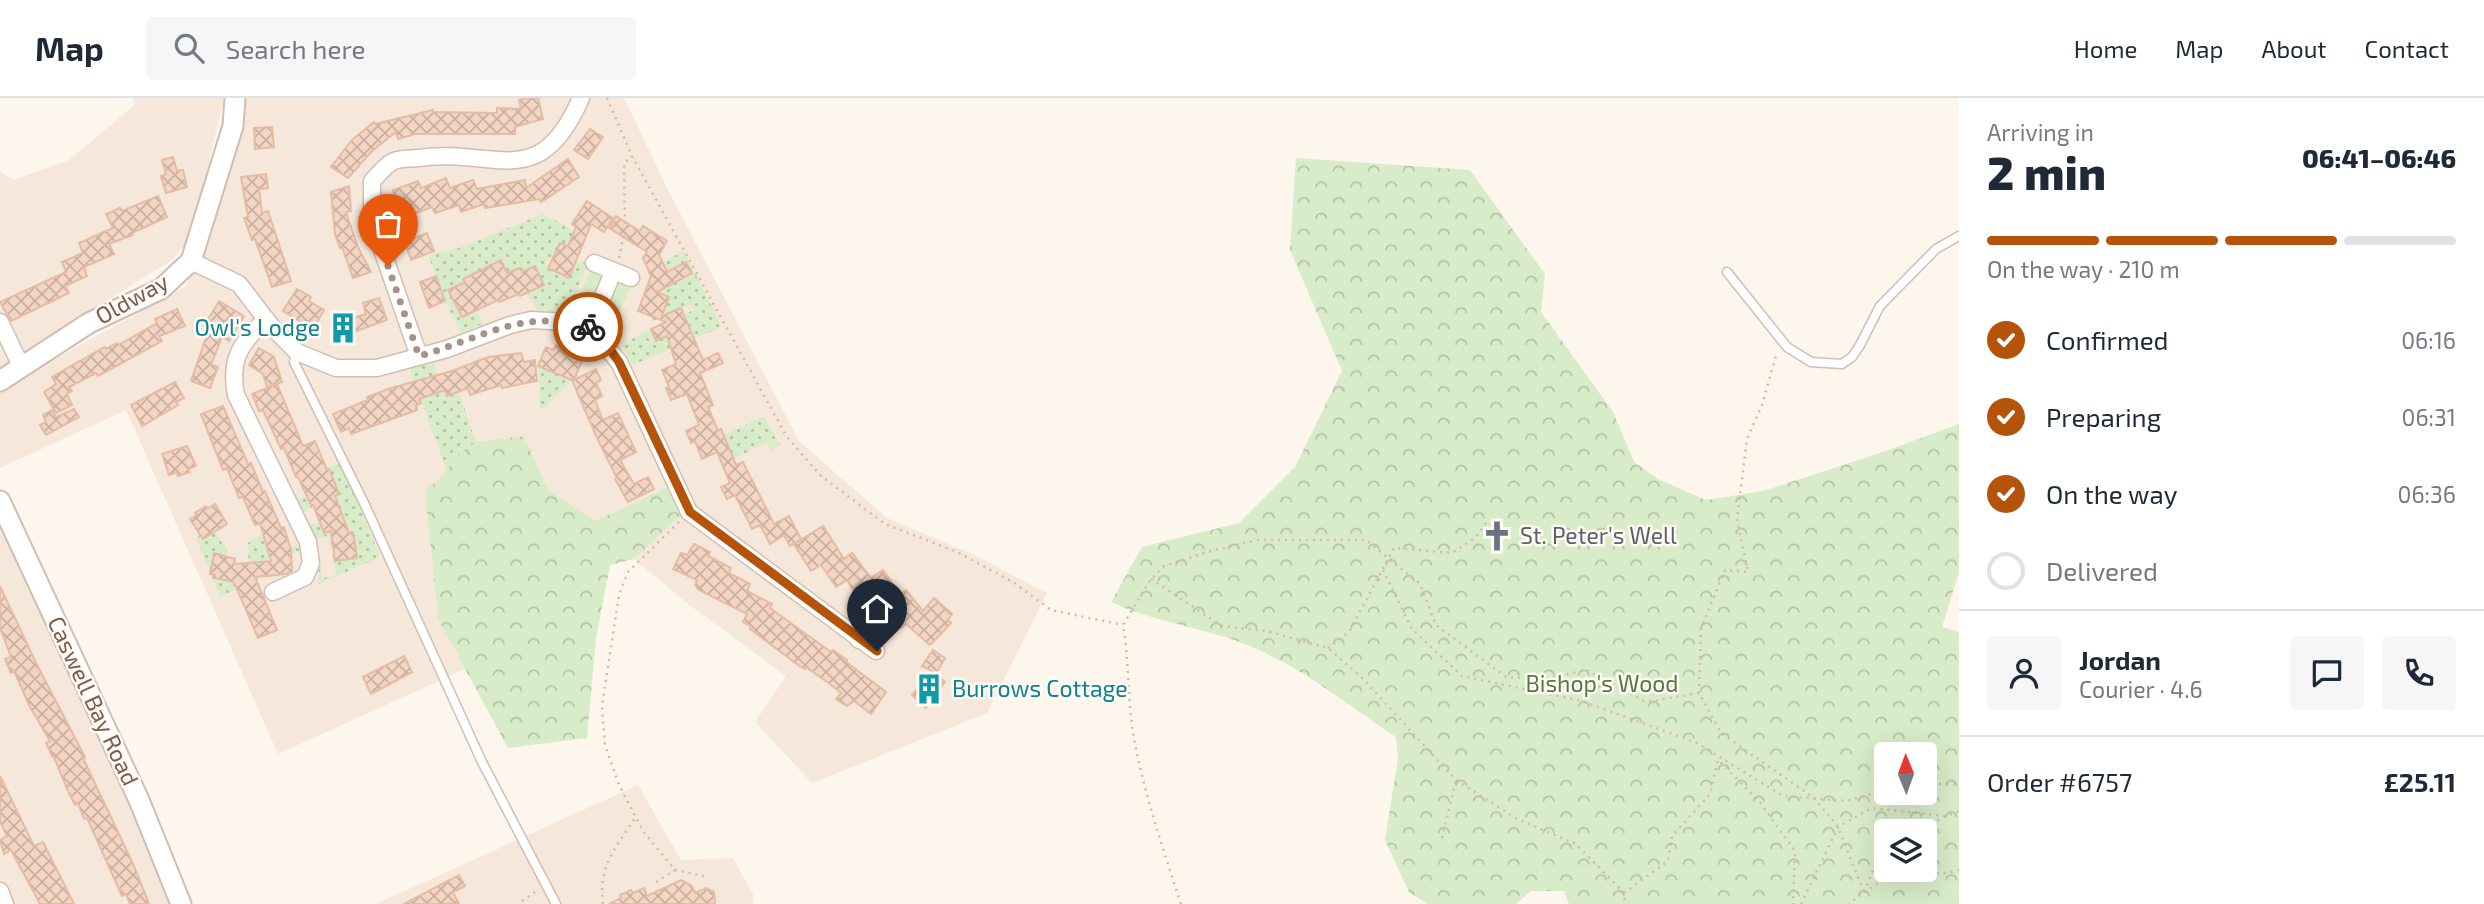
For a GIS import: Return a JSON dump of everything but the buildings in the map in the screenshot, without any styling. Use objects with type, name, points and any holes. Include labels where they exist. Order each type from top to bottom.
[{"type":"street","name":"Oldway","points":[[0,381],[89,323],[161,289],[191,261],[233,126],[235,98]]},
{"type":"street","points":[[419,356],[372,220],[372,181],[392,161],[431,156],[517,162],[534,157],[563,131],[581,98]]},
{"type":"street","points":[[191,261],[239,284],[296,352],[336,368],[377,368],[531,320],[570,322],[590,328],[619,362],[690,512],[877,651]]},
{"type":"street","points":[[594,263],[631,278]]},
{"type":"street","points":[[590,328],[613,272]]},
{"type":"street","points":[[266,319],[238,352],[233,380],[236,395],[308,542],[311,563],[305,577],[273,592]]},
{"type":"street","points":[[0,322],[22,368]]},
{"type":"street","name":"Caswell Bay Road","points":[[0,501],[139,800],[181,904]]},
{"type":"street","points":[[859,640],[873,622]]},
{"type":"street","points":[[0,891],[5,904]]},
{"type":"lane","points":[[1727,272],[1787,347],[1811,362],[1843,363],[1852,357],[1860,345],[1880,306],[1936,249],[1959,236]]},
{"type":"lane","points":[[296,352],[294,362],[365,505],[482,762],[556,904]]},
{"type":"path","points":[[607,98],[632,156],[788,437],[820,475],[885,524],[957,552],[1013,582],[1051,610],[1123,625]]},
{"type":"path","points":[[613,272],[622,250],[625,228],[624,164],[632,156]]},
{"type":"path","points":[[1780,338],[1762,405],[1747,439],[1737,519],[1748,572],[1725,570],[1701,628],[1699,693],[1721,733],[1814,798],[1838,827],[1864,892]]},
{"type":"path","points":[[690,512],[628,572],[619,595],[602,706],[605,746],[618,785],[635,818],[675,870],[704,876]]},
{"type":"path","points":[[1328,648],[1349,632],[1394,548],[1452,553],[1475,538],[1489,519]]},
{"type":"path","points":[[1181,904],[1135,747],[1123,625],[1152,579],[1164,566],[1258,540],[1366,540],[1420,584],[1436,625],[1506,677],[1546,678],[1586,670],[1646,702],[1699,693]]},
{"type":"path","points":[[1383,570],[1412,629],[1462,676],[1582,701],[1697,743],[1783,796],[1847,801],[1874,793]]},
{"type":"path","points":[[1152,579],[1222,626],[1267,631],[1328,648],[1362,678],[1456,780],[1517,819],[1576,844],[1624,893],[1625,904]]},
{"type":"path","points":[[1624,893],[1668,861],[1672,836],[1710,794],[1718,760],[1759,801],[1794,851],[1793,904]]},
{"type":"path","points":[[1442,838],[1456,780]]},
{"type":"path","points":[[1937,784],[1959,784]]},
{"type":"path","points":[[1801,904],[1838,827],[1871,808],[1946,816]]},
{"type":"path","points":[[1937,821],[1959,811]]},
{"type":"path","points":[[603,904],[601,884],[604,866],[635,818]]},
{"type":"path","points":[[1864,892],[1874,869]]},
{"type":"path","points":[[656,882],[675,870]]},
{"type":"path","points":[[1849,904],[1889,877],[1959,870]]},
{"type":"path","points":[[522,901],[546,885]]},
{"type":"shaded area","points":[[133,98],[224,98],[191,237],[172,260],[84,315],[39,351],[0,368],[0,171],[13,180],[69,160],[135,105]]},
{"type":"shaded area","points":[[239,98],[624,98],[669,192],[799,441],[887,518],[972,554],[1047,593],[987,713],[812,783],[755,722],[786,676],[688,604],[634,559],[682,513],[669,486],[595,521],[548,490],[524,436],[453,458],[447,472],[425,491],[438,619],[465,669],[278,754],[126,410],[0,468],[0,386],[46,364],[185,287],[205,253],[235,127]]},
{"type":"shaded area","points":[[0,513],[175,904],[0,904]]},
{"type":"shaded area","points":[[638,785],[681,860],[733,858],[753,894],[753,904],[376,904]]},
{"type":"green space","name":"Bishop's Wood","points":[[1296,158],[1470,170],[1545,274],[1541,312],[1613,412],[1634,462],[1658,479],[1706,500],[1763,491],[1959,424],[1959,572],[1942,627],[1959,632],[1959,904],[1569,904],[1564,891],[1531,891],[1516,904],[1427,904],[1409,892],[1385,840],[1398,758],[1396,737],[1312,680],[1259,650],[1222,636],[1147,616],[1111,602],[1142,547],[1239,523],[1295,467],[1342,371],[1290,250]]},
{"type":"green space","points":[[543,214],[580,233],[581,243],[571,238],[568,246],[560,243],[545,267],[569,278],[577,260],[588,264],[568,312],[537,310],[527,293],[544,285],[535,266],[522,272],[519,268],[507,273],[501,260],[489,266],[491,272],[477,286],[471,275],[464,278],[465,282],[449,291],[462,317],[476,310],[483,324],[461,332],[445,301],[428,255],[459,248]]},
{"type":"green space","points":[[684,251],[722,327],[693,339],[683,315],[694,310],[691,304],[653,321],[651,316],[654,317],[665,308],[669,297],[662,294],[667,272],[662,262]]},
{"type":"green space","points":[[591,268],[607,273],[589,315],[585,318],[572,314]]},
{"type":"green space","points":[[618,280],[631,285],[610,335],[599,328],[598,324]]},
{"type":"green space","points":[[562,328],[590,340],[583,358],[556,345]]},
{"type":"green space","points":[[651,329],[656,341],[672,338],[675,346],[633,365],[621,345]]},
{"type":"green space","points":[[542,349],[545,350],[540,362],[556,374],[570,379],[578,375],[543,409],[540,408],[538,364]]},
{"type":"green space","points":[[433,360],[437,375],[417,383],[423,398],[445,390],[448,396],[459,392],[476,442],[453,458],[447,472],[409,366]]},
{"type":"green space","points":[[764,416],[780,445],[772,451],[767,442],[733,459],[724,435]]},
{"type":"green space","points":[[524,436],[548,490],[595,521],[669,486],[683,513],[634,559],[610,565],[596,638],[587,738],[508,748],[438,619],[425,491],[446,472],[453,458],[476,442]]},
{"type":"green space","points":[[340,463],[380,557],[319,584],[320,564],[322,578],[336,576],[332,552],[357,558],[353,532],[332,535],[338,548],[331,549],[328,535],[314,538],[308,526],[320,523],[324,533],[346,525],[317,505],[302,512],[296,500],[307,495],[311,505],[339,495],[306,476]]},
{"type":"green space","points":[[212,528],[227,550],[226,557],[216,553],[210,573],[196,538],[200,535],[203,539]]},
{"type":"green space","points":[[263,533],[290,549],[303,543],[304,552],[269,555],[270,576],[289,576],[265,577],[220,597],[211,574],[224,580],[236,564],[237,578],[249,578],[248,543]]},
{"type":"way so far","points":[[388,266],[419,356],[531,320],[570,322],[588,327]]},
{"type":"place","name":"Owl's Lodge","points":[[343,328]]},
{"type":"place","name":"St. Peter's Well","points":[[1497,536]]},
{"type":"place","name":"Burrows Cottage","points":[[929,689]]},
{"type":"route","points":[[588,327],[604,341],[619,362],[690,512],[877,651]]}]
